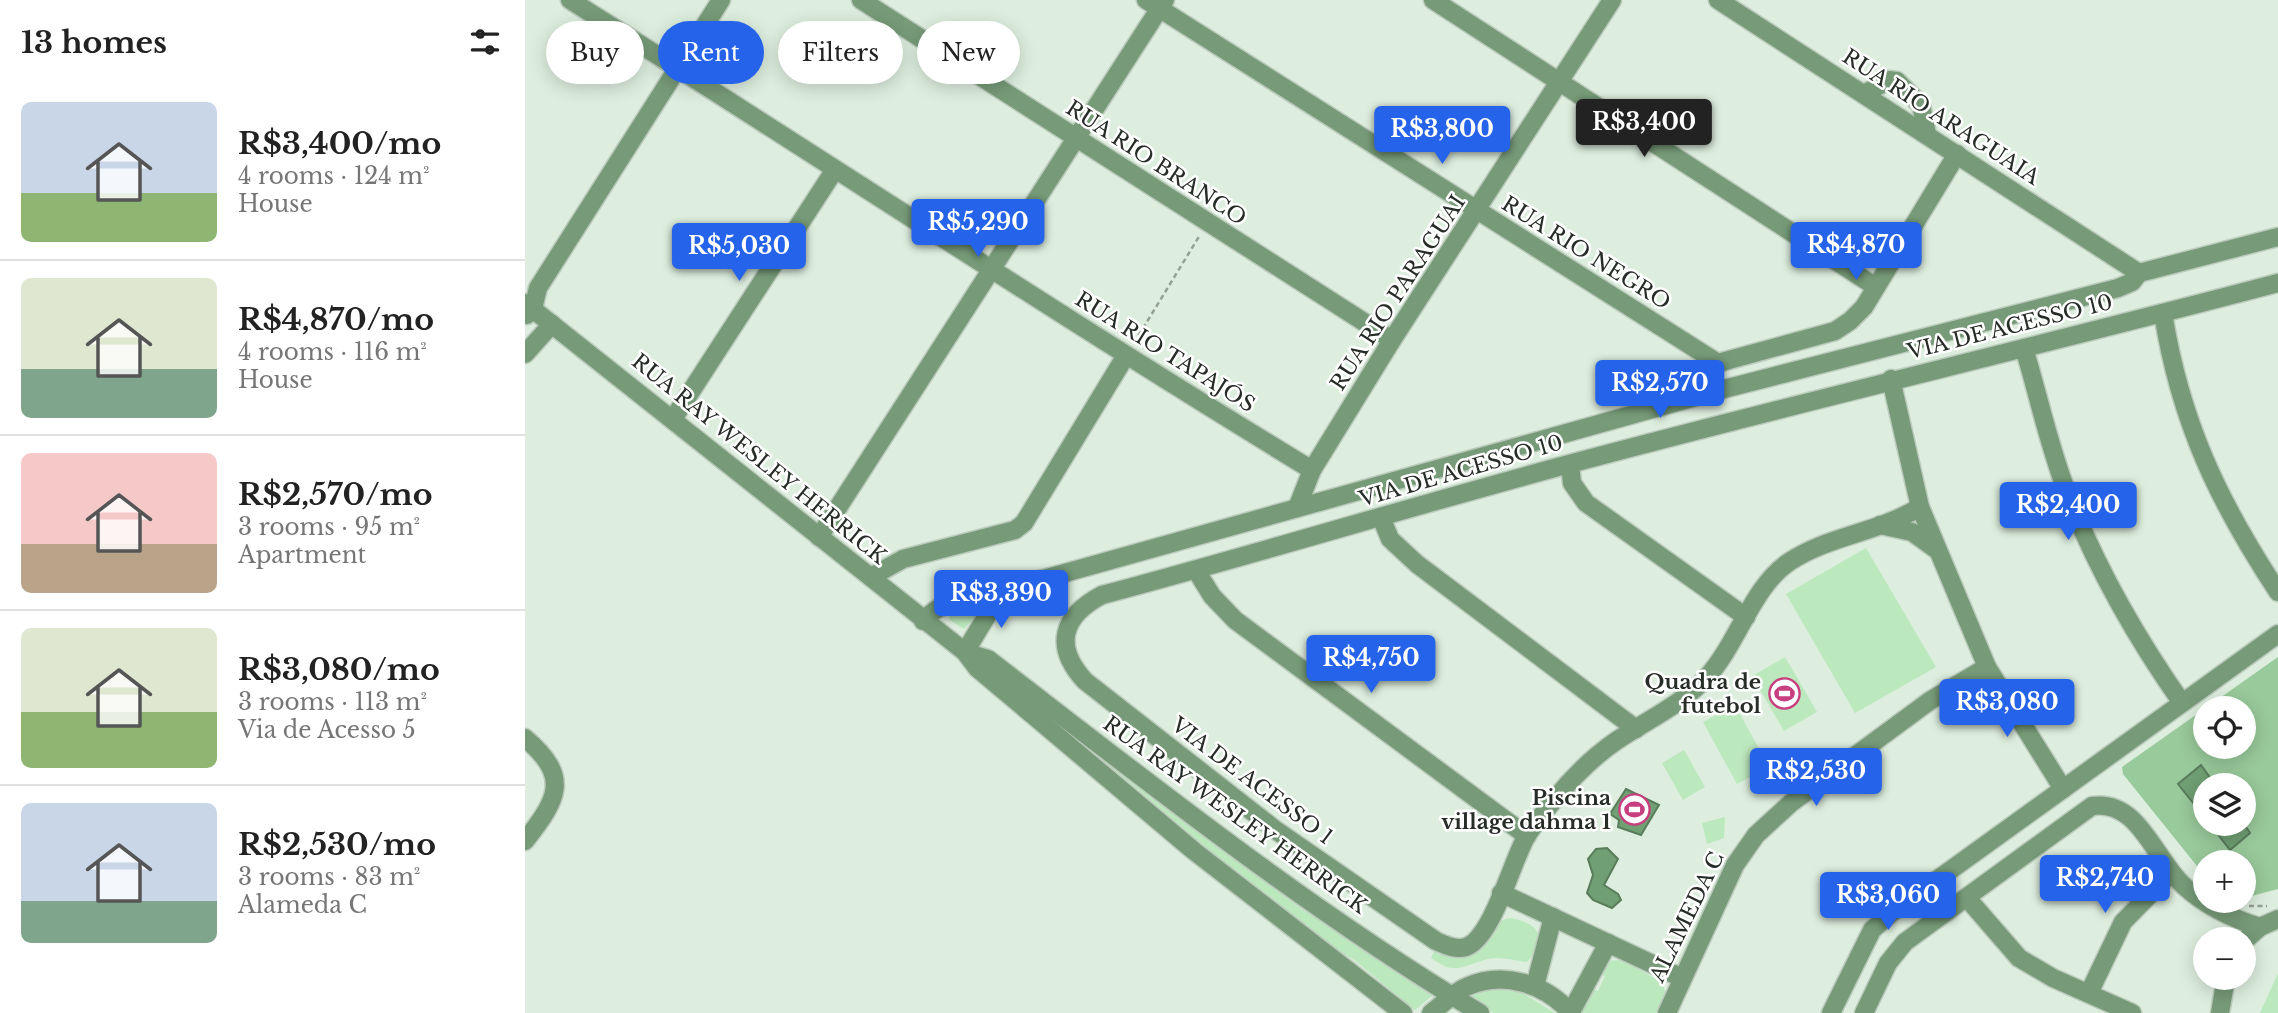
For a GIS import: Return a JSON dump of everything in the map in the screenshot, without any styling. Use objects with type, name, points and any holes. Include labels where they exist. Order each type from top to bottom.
[{"type":"street","name":"RUA RIO TAPAJÓS","points":[[570,0],[658,55]]},
{"type":"street","points":[[708,21],[721,0]]},
{"type":"street","name":"RUA RIO BRANCO","points":[[861,0],[1392,340]]},
{"type":"street","points":[[1433,0],[1876,287]]},
{"type":"street","name":"RUA RIO PARAGUAI","points":[[1297,508],[1313,470],[1392,340],[1612,0]]},
{"type":"street","name":"RUA RIO ARAGUAIA","points":[[1718,0],[2139,273]]},
{"type":"street","points":[[819,537],[994,269],[1157,3]]},
{"type":"street","name":"RUA RIO NEGRO","points":[[1157,3],[1477,212],[1718,363]]},
{"type":"street","points":[[1864,94],[1889,80],[1897,80],[1921,106],[1927,134]]},
{"type":"street","points":[[528,310],[538,288],[668,84]]},
{"type":"street","name":"RUA RIO TAPAJÓS","points":[[702,84],[834,171],[994,269],[1125,357],[1313,470]]},
{"type":"street","points":[[1724,389],[1718,363],[1835,331],[1864,307],[1957,154]]},
{"type":"street","points":[[673,419],[834,171]]},
{"type":"street","points":[[923,621],[932,610],[946,604],[1724,389],[2118,288],[2132,282],[2139,273],[2278,237]]},
{"type":"street","name":"VIA DE ACESSO 10","points":[[1071,618],[1083,605],[1103,595],[1570,464],[1891,379],[2024,348],[2278,282]]},
{"type":"street","name":"RUA RAY WESLEY HERRICK","points":[[528,310],[552,324],[965,652],[977,668],[1194,851],[1403,1013]]},
{"type":"street","points":[[2163,313],[2173,370],[2189,426],[2209,476],[2245,542],[2278,592]]},
{"type":"street","points":[[525,354],[552,324]]},
{"type":"street","points":[[2024,348],[2065,487],[2102,571],[2139,638],[2182,703]]},
{"type":"street","points":[[871,577],[903,559],[1015,530],[1024,523],[1125,357]]},
{"type":"street","points":[[1891,379],[1920,508],[1987,667],[2063,789]]},
{"type":"street","points":[[1570,464],[1572,483],[1585,503],[1746,617]]},
{"type":"street","points":[[1682,978],[1501,893],[1527,836],[1581,770],[1636,729],[1677,703],[1705,679],[1728,652],[1765,585],[1786,564],[1819,543],[1880,525],[1920,508]]},
{"type":"street","points":[[1381,517],[1390,538],[1416,564],[1636,729]]},
{"type":"street","points":[[1880,525],[1912,532],[1940,553]]},
{"type":"street","points":[[1196,570],[1212,596],[1235,620],[1527,836]]},
{"type":"street","points":[[965,652],[991,610],[1011,588]]},
{"type":"street","name":"VIA DE ACESSO 1","points":[[1071,618],[1065,646],[1072,667],[1085,681],[1277,831],[1436,941],[1453,948],[1467,946],[1477,939],[1501,893]]},
{"type":"street","points":[[1831,1013],[1872,930],[1891,913],[2278,634]]},
{"type":"street","name":"RUA RAY WESLEY HERRICK","points":[[965,652],[988,659],[1212,831],[1480,1013]]},
{"type":"street","name":"ALAMEDA C","points":[[1667,1013],[1735,865],[1756,835],[1791,803],[1931,700],[1987,667]]},
{"type":"street","points":[[525,738],[549,760],[554,782],[549,810],[525,841]]},
{"type":"street","points":[[1864,1013],[1888,963],[1905,942],[2092,806],[2113,805],[2122,809],[2171,873],[2204,902],[2260,927]]},
{"type":"street","points":[[2089,993],[2123,922],[2171,873]]},
{"type":"street","points":[[1968,898],[2019,958],[2053,978],[2132,1013]]},
{"type":"street","points":[[1535,986],[1553,917]]},
{"type":"street","points":[[2256,931],[2278,919]]},
{"type":"street","points":[[1431,1013],[1463,988],[1507,979],[1535,986],[1571,1012],[1608,943]]},
{"type":"street","points":[[2220,1013],[2224,990]]},
{"type":"path","points":[[1125,357],[1207,223]]},
{"type":"shaded area","points":[[1866,548],[1936,667],[1855,713],[1786,594]]},
{"type":"shaded area","points":[[989,601],[964,629],[949,617],[955,608]]},
{"type":"shaded area","name":"Quadra de futebol","points":[[1785,657],[1817,712],[1784,731],[1752,676]]},
{"type":"shaded area","points":[[2278,657],[2278,889],[2256,895],[2256,850],[2193,850],[2193,861],[2123,774],[2122,767],[2193,717],[2193,759],[2256,759],[2256,696],[2223,696]]},
{"type":"shaded area","points":[[1735,705],[1769,767],[1737,784],[1703,722]]},
{"type":"shaded area","points":[[1048,714],[1296,905],[1432,996],[1415,1010],[1353,959],[1323,943],[1208,850]]},
{"type":"shaded area","points":[[1684,750],[1705,787],[1683,800],[1662,763]]},
{"type":"shaded area","points":[[2201,765],[2207,773],[2193,773],[2193,803],[2178,784]]},
{"type":"shaded area","name":"Piscina village dahma 1","points":[[1626,789],[1659,805],[1641,835],[1618,827],[1619,820],[1610,814]]},
{"type":"shaded area","points":[[1725,817],[1724,838],[1707,844],[1702,823]]},
{"type":"shaded area","points":[[2219,836],[2246,836],[2230,850]]},
{"type":"shaded area","points":[[1607,848],[1618,859],[1604,885],[1618,894],[1621,900],[1612,908],[1593,900],[1587,893],[1593,875],[1588,859],[1596,849]]},
{"type":"shaded area","points":[[1510,918],[1533,927],[1539,936],[1538,949],[1527,962],[1492,958],[1453,968],[1431,958],[1434,951],[1447,956],[1466,951],[1490,928]]},
{"type":"shaded area","points":[[1622,960],[1663,983],[1666,997],[1659,1013],[1580,1013],[1589,988],[1598,991],[1605,976],[1595,973],[1605,961]]},
{"type":"shaded area","points":[[2278,973],[2278,1013],[2260,1013]]},
{"type":"shaded area","points":[[1491,988],[1523,993],[1555,1013],[1494,1013],[1471,999],[1473,991]]},
{"type":"place","name":"Quadra de futebol","points":[[1784,694]]},
{"type":"place","name":"Piscina village dahma 1","points":[[1634,810]]}]
